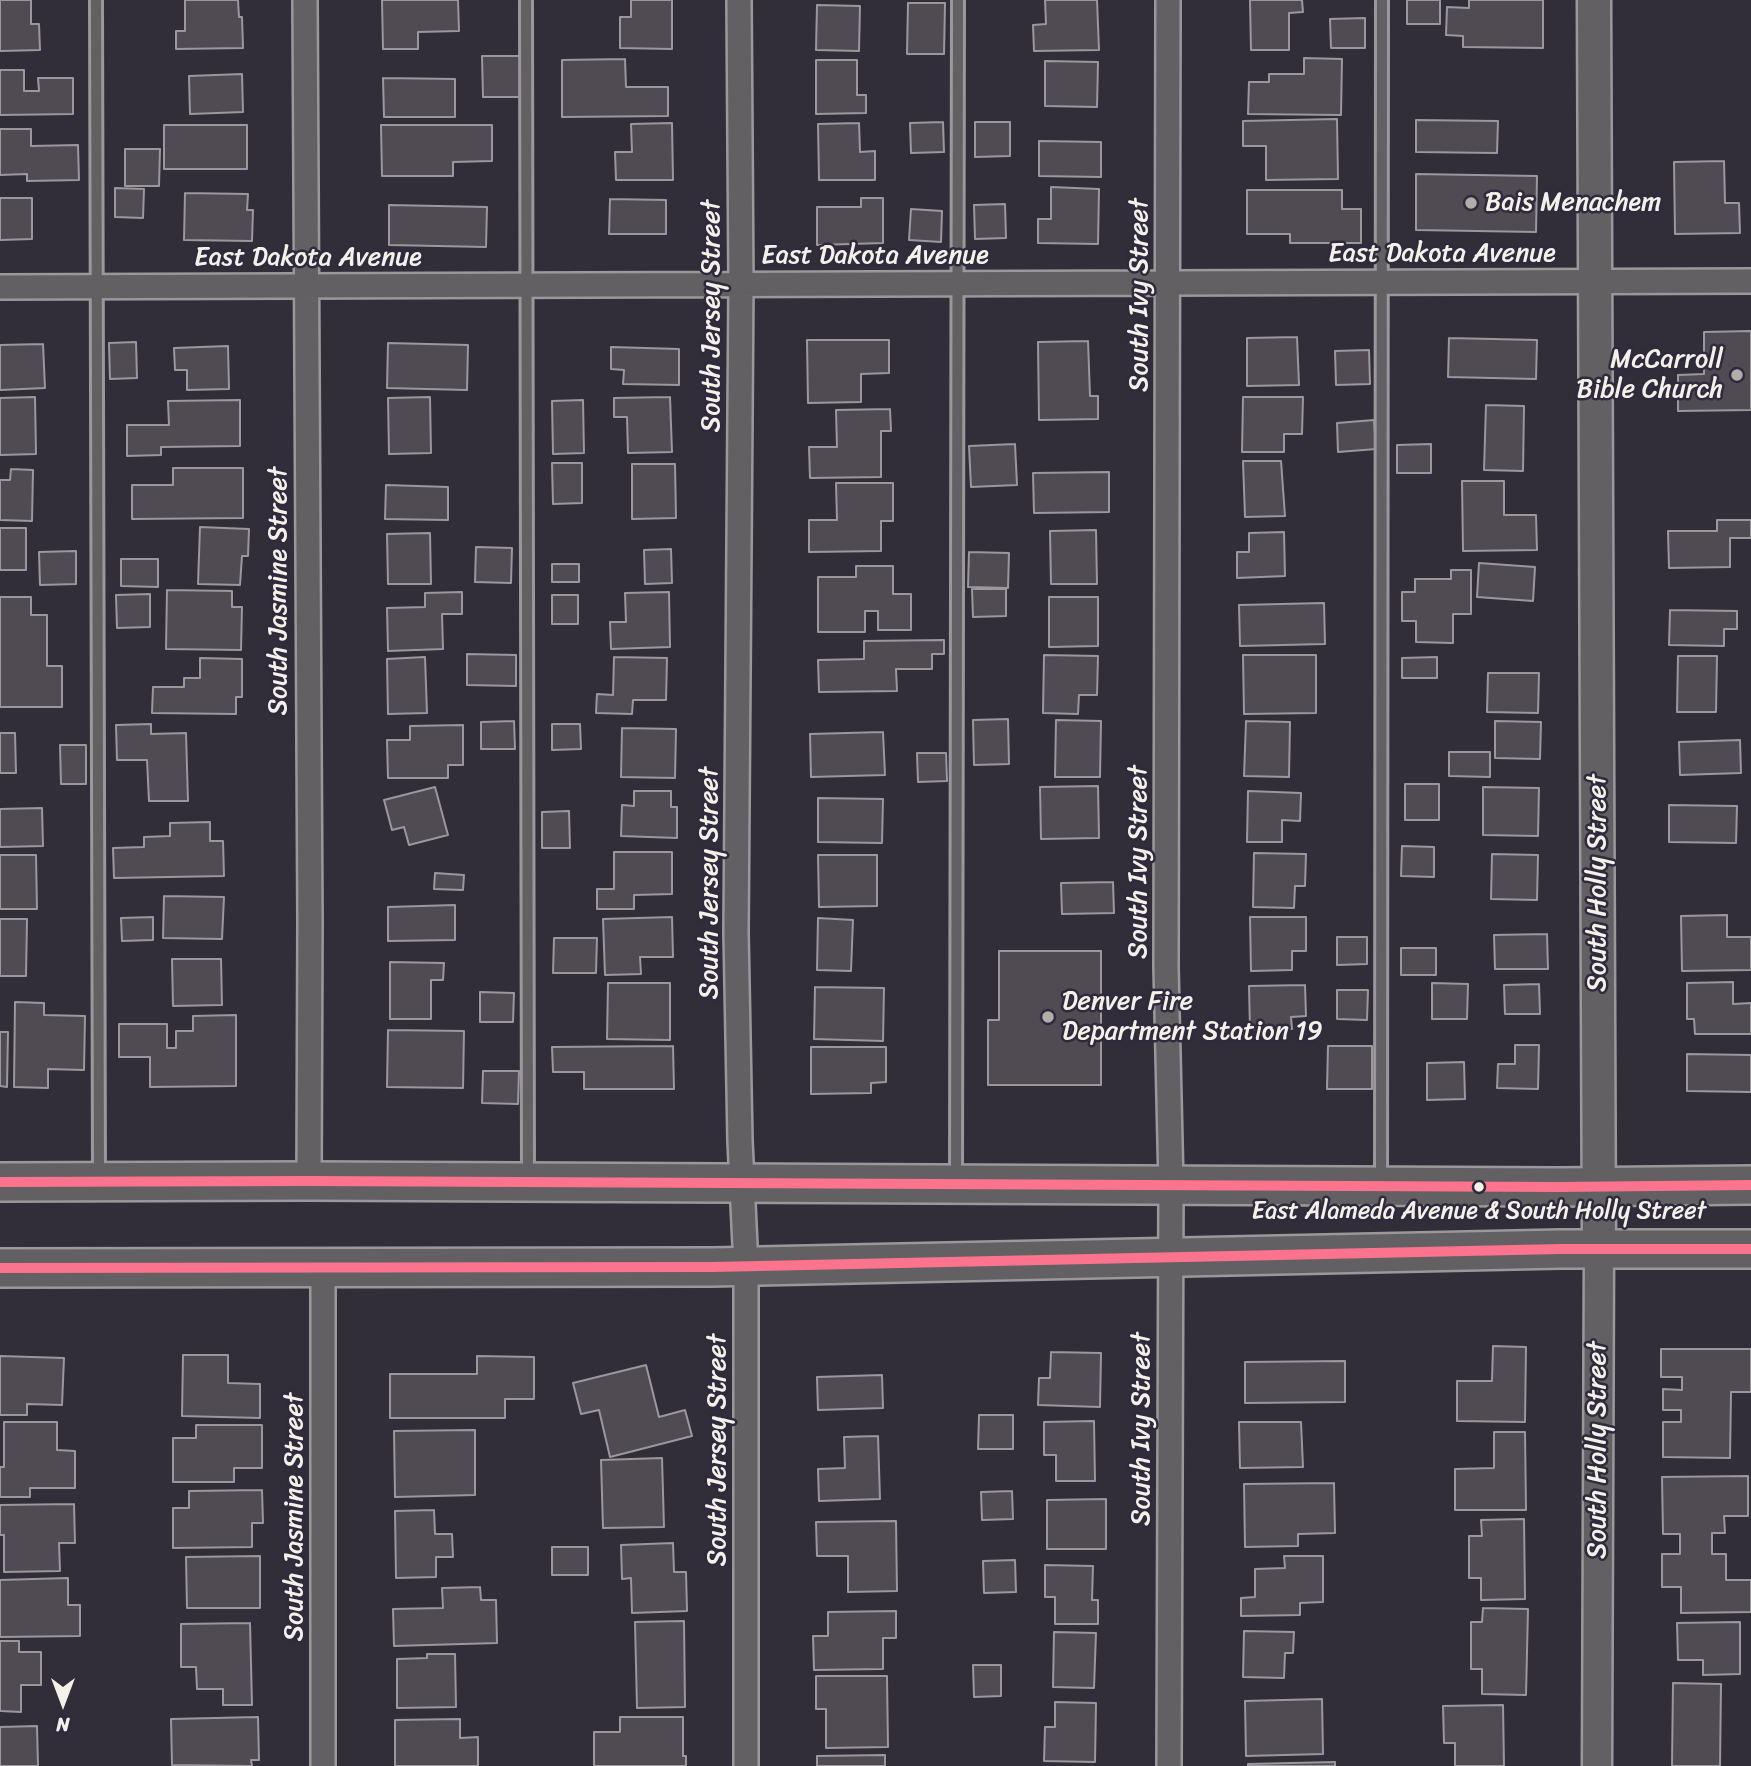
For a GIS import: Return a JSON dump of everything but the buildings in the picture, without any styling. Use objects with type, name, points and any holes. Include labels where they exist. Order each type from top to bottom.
[{"type":"main road","name":"South Holly Street","points":[[1594,0],[1599,1249]]},
{"type":"main road","points":[[0,1182],[1751,1185]]},
{"type":"main road","points":[[0,1268],[746,1267],[1599,1249],[1751,1249]]},
{"type":"street","name":"South Jasmine Street","points":[[305,0],[309,1181]]},
{"type":"street","name":"South Jersey Street","points":[[739,0],[741,284],[736,932],[746,1267],[746,1766]]},
{"type":"street","name":"South Ivy Street","points":[[1168,0],[1166,967],[1171,1186],[1169,1766]]},
{"type":"street","name":"East Dakota Avenue","points":[[0,288],[1751,281]]},
{"type":"street","name":"South Holly Street","points":[[1597,1766],[1599,1249]]},
{"type":"street","name":"South Jasmine Street","points":[[323,1268],[323,1766]]},
{"type":"lane","points":[[96,0],[99,1181]]},
{"type":"lane","points":[[526,0],[528,1182]]},
{"type":"lane","points":[[956,1184],[958,0]]},
{"type":"lane","points":[[1381,1185],[1382,0]]},
{"type":"transit line","points":[[0,1182],[1559,1187],[1751,1185]]},
{"type":"transit line","points":[[0,1268],[712,1267],[1561,1249],[1751,1249]]},
{"type":"place","name":"Bais Menachem","points":[[1471,203]]},
{"type":"place","name":"McCarroll Bible Church","points":[[1737,375]]},
{"type":"place","name":"Denver Fire Department Station 19","points":[[1048,1017]]},
{"type":"place","name":"East Alameda Avenue & South Holly Street","points":[[1479,1187]]}]
